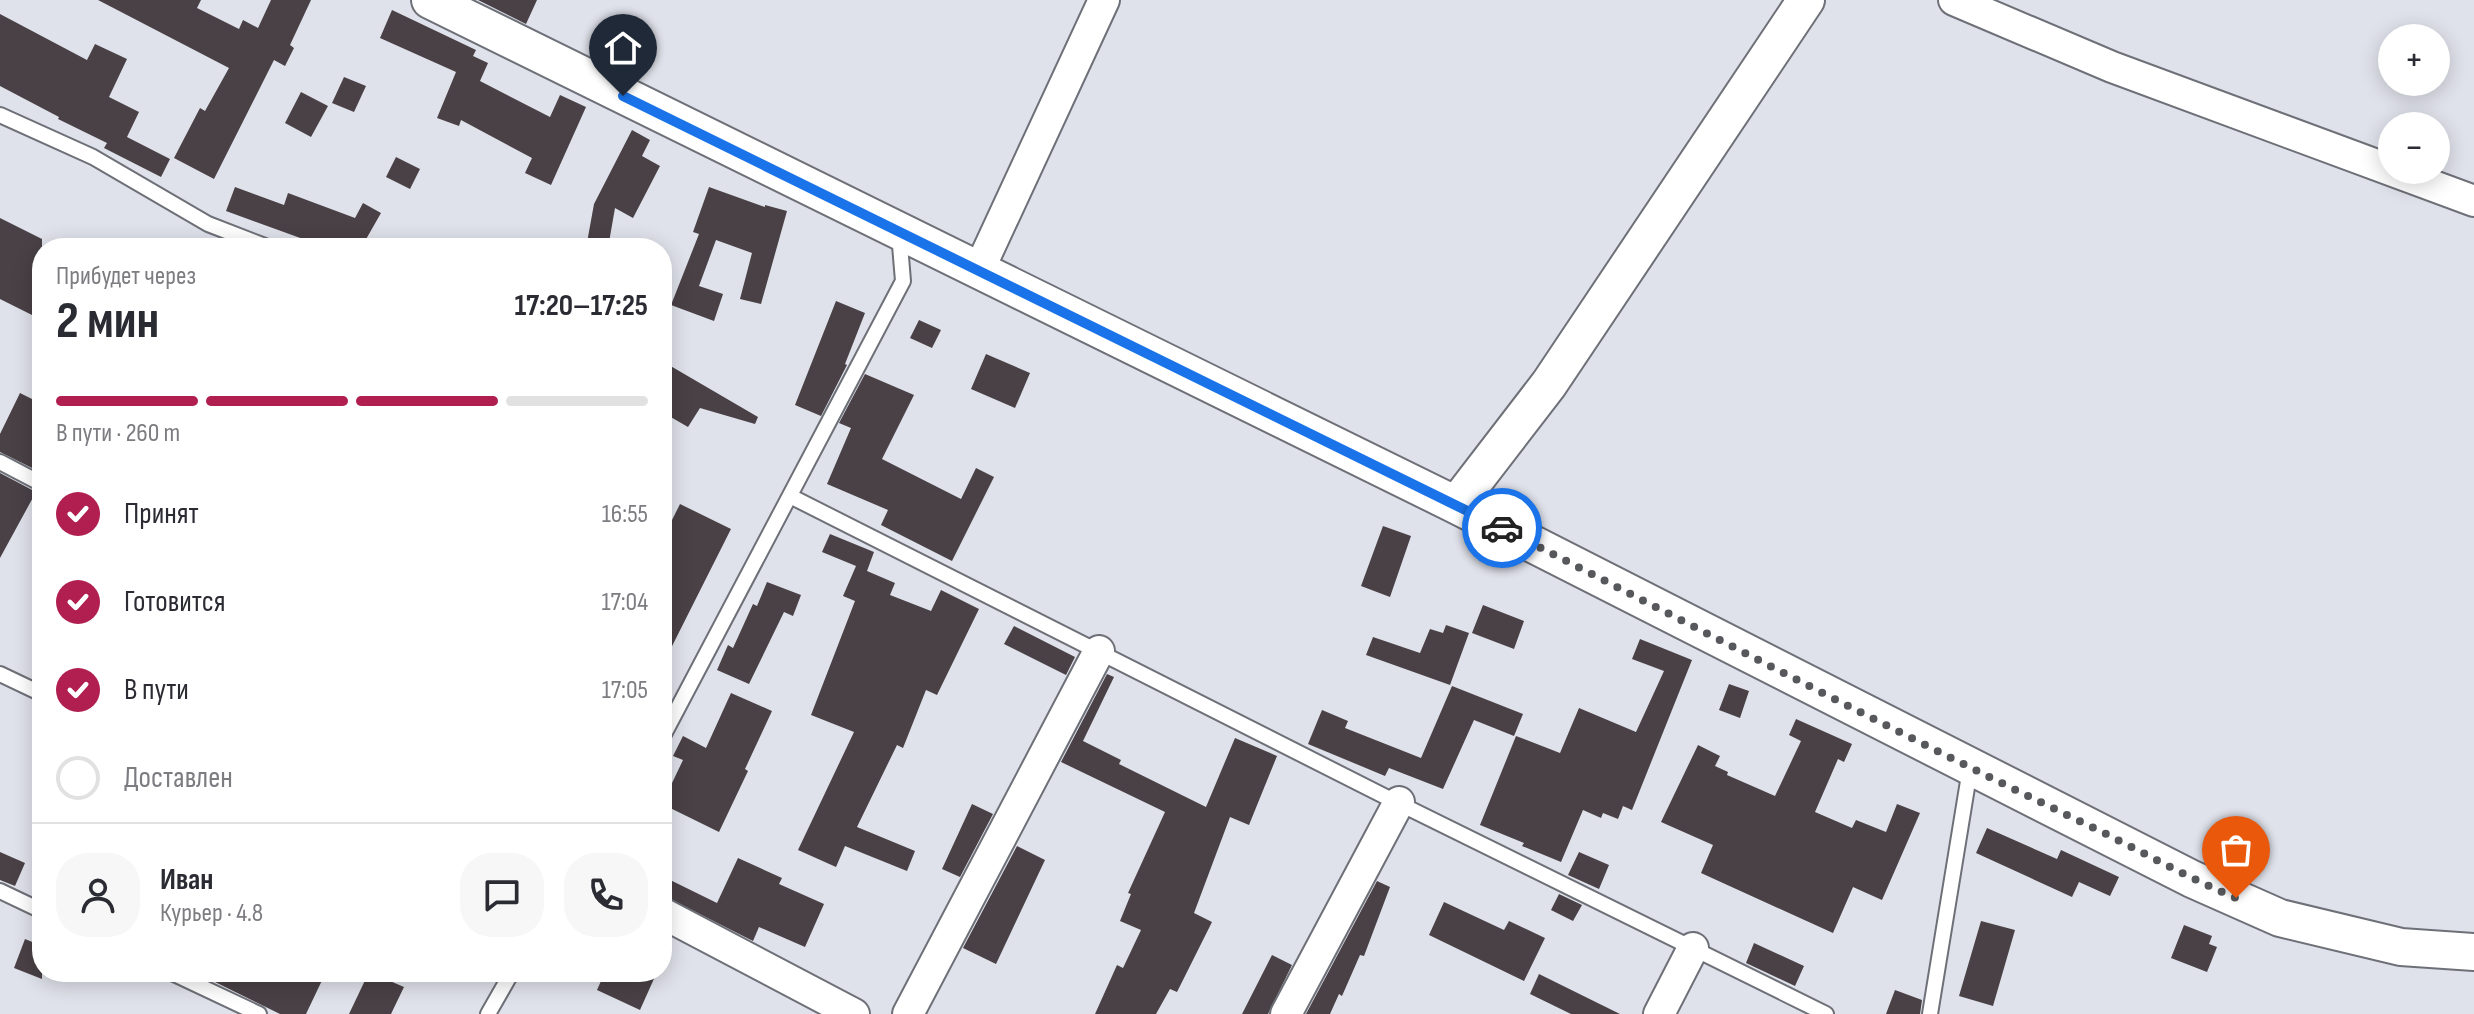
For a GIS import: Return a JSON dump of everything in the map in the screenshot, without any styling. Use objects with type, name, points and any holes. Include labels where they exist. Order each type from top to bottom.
[{"type":"street","points":[[430,0],[1456,505],[2192,879],[2280,918],[2401,947],[2474,952]]},
{"type":"street","points":[[978,272],[1104,0]]},
{"type":"street","points":[[1456,505],[1549,384],[1806,0]]},
{"type":"street","points":[[1954,0],[2112,67],[2474,201]]},
{"type":"street","points":[[908,1014],[1099,651]]},
{"type":"street","points":[[1286,1014],[1399,802]]},
{"type":"street","points":[[672,918],[854,1014]]},
{"type":"street","points":[[1659,1014],[1693,948]]},
{"type":"lane","points":[[0,115],[93,157],[208,224],[244,238]]},
{"type":"lane","points":[[672,719],[903,281],[899,233]]},
{"type":"lane","points":[[0,462],[32,479]]},
{"type":"lane","points":[[790,496],[1826,1014]]},
{"type":"lane","points":[[0,674],[32,689]]},
{"type":"lane","points":[[1930,1014],[1970,768]]},
{"type":"lane","points":[[0,891],[32,906]]},
{"type":"lane","points":[[191,982],[259,1014]]},
{"type":"lane","points":[[488,1014],[506,982]]},
{"type":"building","points":[[98,0],[201,0],[197,8],[239,29],[243,20],[258,28],[271,0],[311,0],[290,45],[294,48],[285,66],[274,60],[214,179],[174,158],[200,108],[205,111],[229,68]]},
{"type":"building","points":[[478,0],[537,0],[526,24]]},
{"type":"building","points":[[392,10],[476,50],[473,56],[488,63],[480,81],[550,117],[560,95],[586,107],[551,185],[525,173],[532,158],[461,120],[459,126],[437,118],[456,72],[380,38]]},
{"type":"building","points":[[0,14],[87,60],[95,44],[127,59],[109,97],[139,112],[127,137],[170,159],[161,177],[104,148],[107,143],[0,86]]},
{"type":"building","points":[[344,77],[366,86],[354,112],[332,103]]},
{"type":"building","points":[[301,92],[328,106],[311,137],[285,123]]},
{"type":"building","points":[[632,130],[650,140],[642,156],[660,166],[633,218],[615,208],[610,238],[588,238],[594,204]]},
{"type":"building","points":[[396,157],[420,169],[410,189],[386,177]]},
{"type":"building","points":[[235,187],[284,205],[288,193],[355,218],[363,203],[381,213],[367,238],[300,238],[226,211]]},
{"type":"building","points":[[709,187],[765,207],[787,211],[761,304],[740,299],[752,253],[716,240],[699,286],[723,294],[714,321],[672,305],[699,234],[693,232]]},
{"type":"building","points":[[0,218],[40,238],[32,238],[32,315],[0,299]]},
{"type":"building","points":[[836,301],[865,313],[847,365],[821,416],[795,405]]},
{"type":"building","points":[[919,320],[941,330],[932,348],[910,338]]},
{"type":"building","points":[[986,354],[1030,373],[1015,408],[971,389]]},
{"type":"building","points":[[672,367],[758,417],[755,424],[700,408],[688,427],[672,418]]},
{"type":"building","points":[[865,374],[914,395],[882,459],[961,499],[976,468],[994,477],[952,561],[881,525],[888,510],[827,484],[851,428],[839,423]]},
{"type":"building","points":[[20,393],[32,399],[32,468],[0,452],[0,434]]},
{"type":"building","points":[[0,473],[32,490],[32,499],[0,558]]},
{"type":"building","points":[[680,504],[731,529],[672,646],[672,520]]},
{"type":"building","points":[[1383,526],[1411,536],[1390,597],[1361,586]]},
{"type":"building","points":[[830,534],[874,552],[867,571],[895,583],[890,595],[931,611],[941,590],[979,609],[937,695],[926,690],[903,748],[897,745],[857,827],[915,851],[907,871],[845,846],[836,867],[798,850],[854,732],[811,715],[855,601],[843,596],[856,566],[822,552]]},
{"type":"building","points":[[767,582],[801,595],[793,616],[784,612],[749,684],[717,670],[728,645],[733,648],[753,604],[757,606]]},
{"type":"building","points":[[1483,605],[1524,621],[1514,649],[1472,633]]},
{"type":"building","points":[[1446,625],[1469,633],[1450,685],[1366,655],[1373,637],[1420,653],[1430,629],[1443,633]]},
{"type":"building","points":[[1014,626],[1075,657],[1066,675],[1004,644]]},
{"type":"building","points":[[1640,639],[1692,660],[1632,810],[1623,806],[1618,819],[1603,813],[1601,818],[1583,810],[1561,862],[1480,825],[1516,736],[1560,753],[1579,708],[1636,732],[1664,671],[1632,659]]},
{"type":"building","points":[[1107,674],[1114,677],[1083,741],[1121,760],[1119,764],[1206,807],[1235,738],[1277,756],[1249,825],[1230,817],[1194,913],[1212,922],[1177,992],[1170,989],[1156,1014],[1095,1014],[1117,965],[1123,968],[1141,930],[1120,921],[1131,894],[1128,893],[1165,812],[1061,762]]},
{"type":"building","points":[[1729,684],[1749,691],[1740,718],[1719,710]]},
{"type":"building","points":[[1452,686],[1523,714],[1514,736],[1474,720],[1443,789],[1389,768],[1385,776],[1308,744],[1322,710],[1348,721],[1345,728],[1421,758]]},
{"type":"building","points":[[731,693],[772,711],[719,832],[672,809],[672,783],[683,760],[673,756],[683,736],[706,748]]},
{"type":"building","points":[[1796,719],[1852,744],[1844,762],[1838,759],[1815,812],[1852,828],[1856,820],[1886,832],[1897,804],[1920,813],[1882,900],[1853,887],[1833,933],[1701,873],[1713,845],[1661,822],[1698,745],[1720,756],[1715,766],[1728,772],[1727,775],[1775,796],[1801,741],[1789,735]]},
{"type":"building","points":[[972,804],[993,814],[960,877],[942,869]]},
{"type":"building","points":[[1987,828],[2057,859],[2061,850],[2119,877],[2110,896],[2079,882],[2072,897],[1976,853]]},
{"type":"building","points":[[1017,846],[1045,860],[996,964],[963,948]]},
{"type":"building","points":[[0,852],[25,863],[15,886],[0,880]]},
{"type":"building","points":[[1579,852],[1609,865],[1599,889],[1568,875]]},
{"type":"building","points":[[738,858],[782,878],[779,884],[824,904],[805,947],[759,927],[753,941],[672,900],[672,881],[717,903]]},
{"type":"building","points":[[1377,881],[1390,887],[1364,956],[1360,955],[1342,996],[1339,994],[1330,1014],[1306,1014]]},
{"type":"building","points":[[1559,894],[1582,905],[1573,921],[1551,910]]},
{"type":"building","points":[[1444,902],[1504,930],[1509,921],[1545,938],[1524,981],[1429,935]]},
{"type":"building","points":[[1981,921],[2015,930],[1993,1006],[1959,996]]},
{"type":"building","points":[[2184,925],[2212,936],[2209,944],[2217,947],[2207,972],[2171,958]]},
{"type":"building","points":[[25,939],[32,942],[32,975],[14,968]]},
{"type":"building","points":[[1754,943],[1804,966],[1795,986],[1746,963]]},
{"type":"building","points":[[1272,955],[1292,965],[1268,1014],[1242,1014]]},
{"type":"building","points":[[1539,974],[1620,1014],[1571,1014],[1530,994]]},
{"type":"building","points":[[215,982],[321,982],[306,1014],[280,1014]]},
{"type":"building","points":[[364,982],[392,982],[404,987],[391,1014],[349,1014]]},
{"type":"building","points":[[601,982],[653,982],[640,1010],[597,990]]},
{"type":"building","points":[[1895,990],[1922,1000],[1920,1014],[1886,1014]]},
{"type":"way so far","points":[[1502,528],[1970,768],[2236,898]]},
{"type":"route","points":[[623,96],[1502,528]]}]
